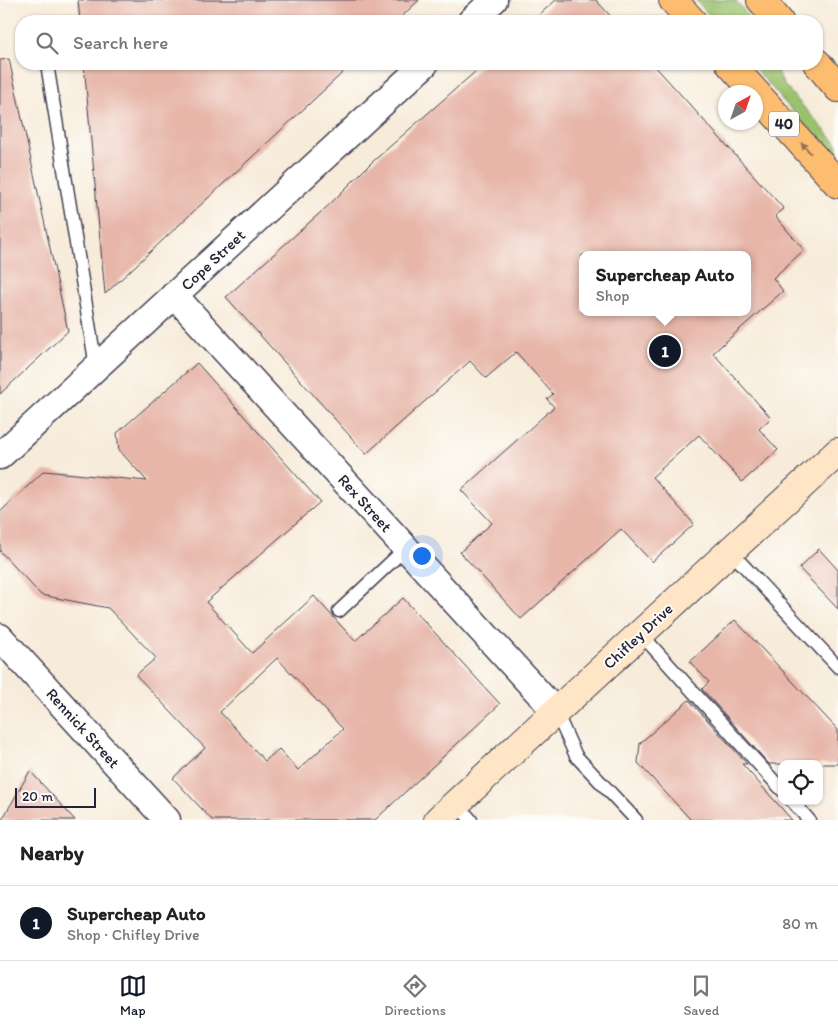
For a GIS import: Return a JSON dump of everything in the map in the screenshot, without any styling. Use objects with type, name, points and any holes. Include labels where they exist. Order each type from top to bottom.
[{"type":"highway","points":[[673,0],[687,15]]},
{"type":"highway","points":[[761,0],[774,15]]},
{"type":"highway","name":"40","points":[[735,70],[838,184]]},
{"type":"highway","points":[[822,70],[838,88]]},
{"type":"street","points":[[478,15],[494,0]]},
{"type":"street","name":"Cope Street","points":[[0,456],[418,70]]},
{"type":"street","name":"Rex Street","points":[[174,295],[556,712]]},
{"type":"street","name":"Chifley Drive","points":[[455,814],[556,712],[838,452]]},
{"type":"street","name":"Rennick Street","points":[[0,637],[167,820]]},
{"type":"lane","points":[[48,70],[96,367]]},
{"type":"lane","points":[[339,611],[406,548]]},
{"type":"lane","points":[[730,551],[838,667]]},
{"type":"lane","points":[[640,633],[778,786]]},
{"type":"lane","points":[[556,712],[576,756],[636,820]]},
{"type":"lane","points":[[796,805],[809,820]]},
{"type":"green space","points":[[696,0],[735,0],[746,15],[709,15]]},
{"type":"green space","points":[[756,70],[776,70],[784,85],[838,145],[838,163]]},
{"type":"building","points":[[78,0],[419,0],[403,15],[79,15]]},
{"type":"building","points":[[556,0],[596,0],[610,15],[539,15]]},
{"type":"building","points":[[9,59],[68,331],[0,394],[0,60]]},
{"type":"building","points":[[85,70],[346,70],[105,294]]},
{"type":"building","points":[[477,70],[658,70],[784,209],[775,216],[804,250],[773,278],[783,291],[713,353],[771,418],[759,429],[778,450],[742,482],[699,435],[652,477],[694,524],[652,562],[621,529],[521,619],[460,552],[492,523],[461,490],[554,407],[547,399],[553,394],[516,352],[486,378],[470,361],[366,454],[226,297],[330,204],[370,164]]},
{"type":"building","points":[[197,363],[320,502],[206,602],[252,653],[314,596],[355,641],[403,598],[500,704],[375,820],[212,820],[173,778],[205,748],[136,675],[156,658],[108,608],[41,595],[0,551],[0,512],[44,471],[147,481],[119,450],[117,433]],"holes":[[[277,658],[343,729],[298,770],[279,749],[265,761],[220,712]]]},
{"type":"building","points":[[819,549],[838,570],[838,609],[799,568]]},
{"type":"building","points":[[735,620],[838,730],[838,764],[823,764],[823,760],[778,760],[778,764],[769,764],[702,689],[709,682],[690,662]]},
{"type":"building","points":[[689,700],[747,764],[742,764],[792,820],[691,820],[638,763],[640,743]]},
{"type":"building","points":[[30,771],[75,820],[2,820]]},
{"type":"place","name":"Supercheap Auto","points":[[665,351]]}]
